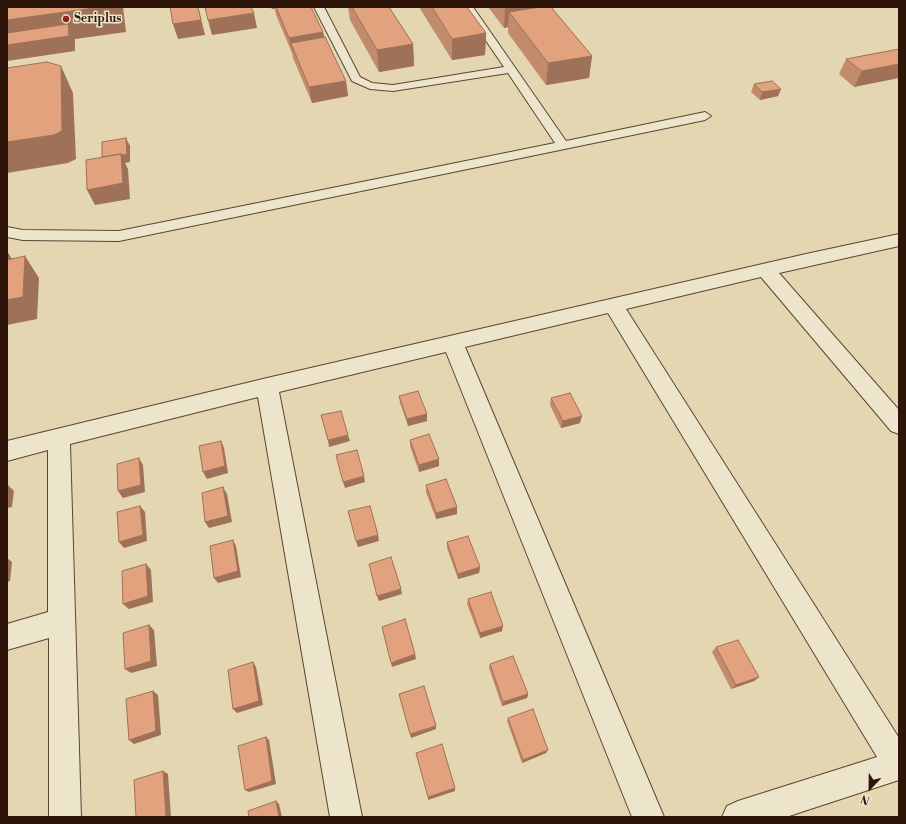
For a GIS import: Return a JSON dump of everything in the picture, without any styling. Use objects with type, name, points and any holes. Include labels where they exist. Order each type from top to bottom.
[{"type":"street","points":[[7,451],[267,386],[899,240]]},
{"type":"street","points":[[766,270],[899,425]]},
{"type":"street","points":[[614,306],[899,765],[738,817]]},
{"type":"street","points":[[453,343],[648,817]]},
{"type":"street","points":[[267,386],[346,817]]},
{"type":"street","points":[[59,438],[65,817]]},
{"type":"street","points":[[7,638],[62,621]]},
{"type":"lane","points":[[319,7],[356,79],[370,86],[393,88],[511,69]]},
{"type":"lane","points":[[468,7],[564,145]]},
{"type":"lane","points":[[7,232],[23,234],[119,236],[705,116]]},
{"type":"building","points":[[7,7],[101,7],[7,20]]},
{"type":"building","points":[[170,7],[198,7],[201,20],[173,24]]},
{"type":"building","points":[[205,7],[251,7],[254,13],[208,20]]},
{"type":"building","points":[[276,7],[311,7],[323,32],[289,38]]},
{"type":"building","points":[[352,7],[389,7],[413,44],[377,50]]},
{"type":"building","points":[[432,7],[467,7],[486,33],[452,39]]},
{"type":"building","points":[[540,7],[551,7],[592,56],[548,63],[509,12]]},
{"type":"building","points":[[68,24],[69,36],[7,45],[7,33]]},
{"type":"building","points":[[325,37],[346,81],[309,87],[291,43]]},
{"type":"building","points":[[899,49],[899,64],[862,71],[846,59]]},
{"type":"building","points":[[47,62],[61,66],[62,131],[54,135],[7,142],[7,68]]},
{"type":"building","points":[[772,81],[781,89],[762,92],[754,84]]},
{"type":"building","points":[[126,138],[127,154],[102,157],[102,142]]},
{"type":"building","points":[[121,154],[123,183],[87,190],[86,160]]},
{"type":"building","points":[[25,256],[23,297],[7,300],[7,260]]},
{"type":"building","points":[[418,391],[427,414],[407,419],[399,396]]},
{"type":"building","points":[[570,393],[582,416],[563,421],[551,398]]},
{"type":"building","points":[[341,411],[348,435],[328,440],[321,415]]},
{"type":"building","points":[[429,434],[439,459],[419,465],[410,440]]},
{"type":"building","points":[[221,441],[225,466],[203,472],[199,446]]},
{"type":"building","points":[[357,450],[364,476],[343,482],[336,455]]},
{"type":"building","points":[[139,458],[141,485],[118,491],[117,464]]},
{"type":"building","points":[[446,479],[457,507],[436,513],[426,485]]},
{"type":"building","points":[[223,487],[228,516],[205,522],[202,493]]},
{"type":"building","points":[[140,506],[143,535],[119,542],[117,512]]},
{"type":"building","points":[[370,506],[378,535],[356,541],[348,511]]},
{"type":"building","points":[[468,536],[480,567],[458,574],[447,542]]},
{"type":"building","points":[[233,540],[238,571],[214,578],[210,546]]},
{"type":"building","points":[[391,557],[401,589],[377,596],[369,564]]},
{"type":"building","points":[[146,564],[148,596],[123,604],[122,571]]},
{"type":"building","points":[[491,592],[503,626],[480,633],[468,599]]},
{"type":"building","points":[[405,619],[415,654],[391,663],[382,627]]},
{"type":"building","points":[[149,625],[151,661],[125,669],[123,633]]},
{"type":"building","points":[[738,640],[759,677],[736,685],[716,647]]},
{"type":"building","points":[[513,656],[528,694],[503,702],[490,664]]},
{"type":"building","points":[[253,662],[259,701],[233,709],[228,670]]},
{"type":"building","points":[[424,686],[436,726],[410,734],[399,694]]},
{"type":"building","points":[[153,691],[156,731],[129,740],[126,699]]},
{"type":"building","points":[[533,709],[548,750],[523,760],[508,718]]},
{"type":"building","points":[[266,737],[272,781],[245,790],[238,746]]},
{"type":"building","points":[[442,744],[455,788],[428,797],[416,753]]},
{"type":"building","points":[[163,771],[166,817],[136,817],[134,780]]},
{"type":"building","points":[[276,801],[279,817],[249,817],[248,811]]},
{"type":"place","name":"Seriplus","points":[[66,19]]}]
